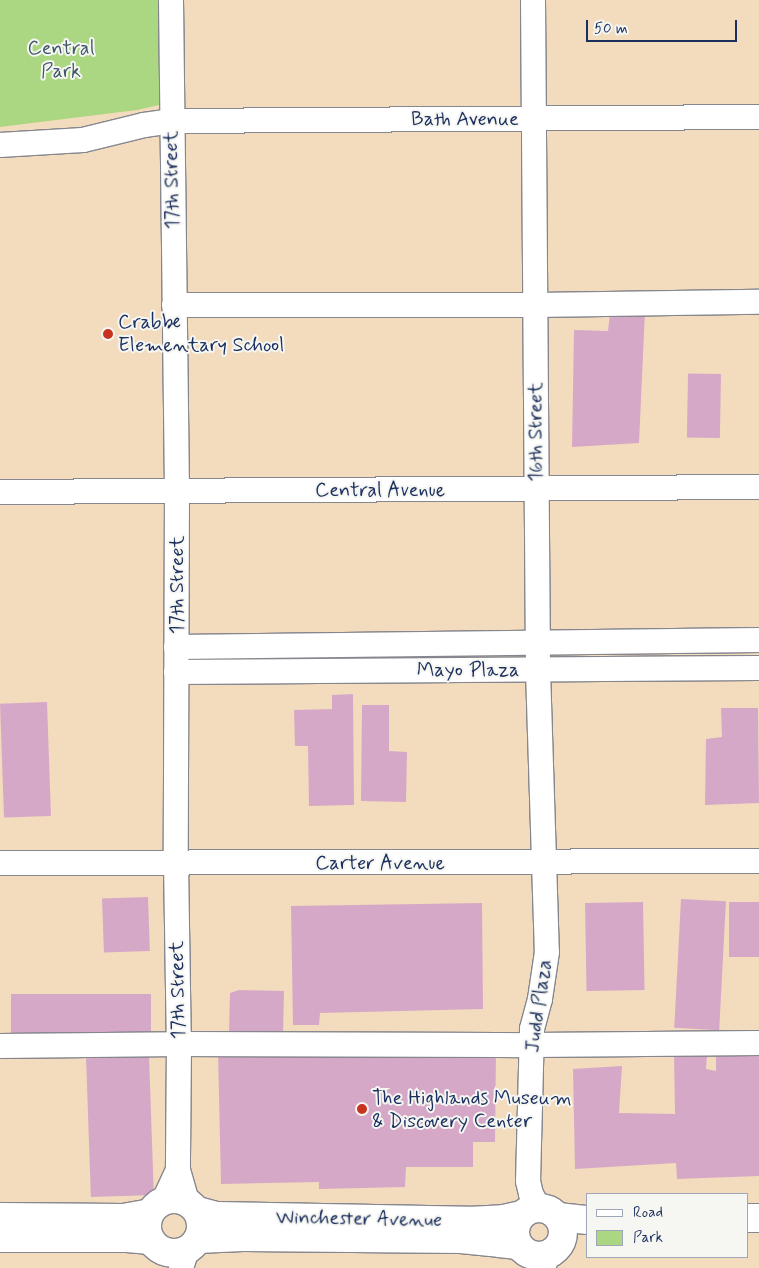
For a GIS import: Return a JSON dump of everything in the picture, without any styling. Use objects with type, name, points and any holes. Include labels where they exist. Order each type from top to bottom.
[{"type":"main road","name":"Winchester Avenue","points":[[0,1217],[123,1218],[175,1207],[206,1214],[236,1216],[468,1221],[504,1219],[539,1213],[586,1220]]},
{"type":"main road","points":[[175,1207],[201,1220],[176,1253],[147,1231],[175,1207]]},
{"type":"main road","points":[[539,1213],[563,1232],[539,1256],[514,1232],[516,1223],[539,1213]]},
{"type":"main road","name":"Winchester Avenue","points":[[0,1238],[127,1238],[176,1253],[253,1237],[461,1240],[539,1256],[586,1241]]},
{"type":"street","name":"17th Street","points":[[171,0],[177,492],[176,862],[180,1044],[178,1170],[175,1207]]},
{"type":"street","name":"16th Street","points":[[533,0],[538,670],[544,863]]},
{"type":"street","name":"Bath Avenue","points":[[1,144],[83,140],[171,121],[759,117]]},
{"type":"street","points":[[174,305],[535,305],[759,302]]},
{"type":"street","name":"Central Avenue","points":[[0,492],[759,487]]},
{"type":"street","name":"Mayo Plaza","points":[[176,646],[759,640]]},
{"type":"street","name":"Mayo Plaza","points":[[176,672],[759,668]]},
{"type":"street","name":"Carter Avenue","points":[[0,863],[759,861]]},
{"type":"street","name":"Judd Plaza","points":[[539,1213],[528,1181],[532,1029],[540,999],[546,952],[544,863]]},
{"type":"street","points":[[0,1046],[759,1043]]},
{"type":"green space","name":"Central Park","points":[[0,0],[160,0],[159,105],[137,110],[0,127]]},
{"type":"building","points":[[645,311],[639,443],[572,447],[574,330],[608,331],[610,313]]},
{"type":"building","points":[[688,373],[721,374],[720,438],[687,437]]},
{"type":"building","points":[[353,694],[354,805],[309,806],[308,746],[295,746],[294,710],[332,709],[332,695]]},
{"type":"building","points":[[47,702],[51,816],[4,818],[0,704]]},
{"type":"building","points":[[362,705],[389,705],[389,751],[407,752],[406,802],[361,801]]},
{"type":"building","points":[[721,708],[758,708],[759,803],[705,805],[706,739],[722,737]]},
{"type":"building","points":[[148,897],[150,951],[104,953],[102,899]]},
{"type":"building","points":[[681,899],[726,901],[719,1030],[674,1028]]},
{"type":"building","points":[[643,902],[645,990],[587,991],[585,903]]},
{"type":"building","points":[[729,902],[759,902],[759,957],[729,957]]},
{"type":"building","points":[[482,903],[483,1009],[320,1013],[319,1025],[293,1025],[291,906]]},
{"type":"building","points":[[239,990],[284,991],[283,1034],[229,1033],[230,993]]},
{"type":"building","points":[[11,994],[151,994],[151,1034],[11,1034]]},
{"type":"building","points":[[759,1048],[759,1176],[677,1179],[676,1163],[575,1169],[573,1069],[622,1066],[619,1113],[675,1114],[674,1053],[707,1056],[706,1069],[716,1071],[716,1049]]},
{"type":"building","points":[[496,1050],[495,1142],[473,1142],[473,1167],[406,1167],[405,1187],[319,1189],[319,1182],[221,1184],[218,1051]]},
{"type":"building","points":[[149,1056],[154,1195],[91,1197],[86,1058]]},
{"type":"place","name":"Crabbe Elementary School","points":[[108,334]]},
{"type":"place","name":"The Highlands Museum & Discovery Center","points":[[362,1109]]}]
